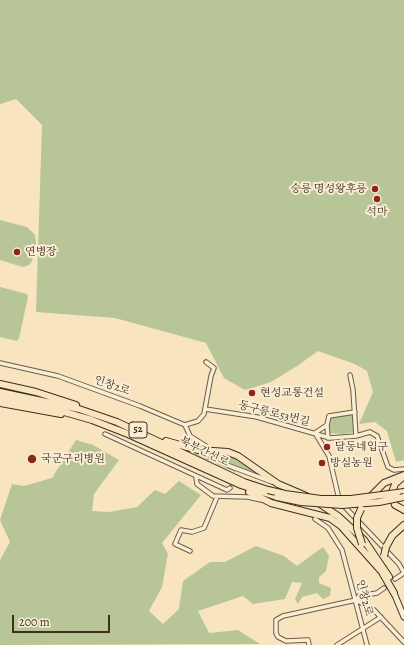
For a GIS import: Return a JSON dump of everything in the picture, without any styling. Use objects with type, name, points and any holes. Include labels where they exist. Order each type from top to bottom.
[{"type":"highway","points":[[0,384],[55,398],[101,416]]},
{"type":"highway","name":"북부간선로","points":[[0,392],[101,416],[151,436],[230,476],[268,490],[321,499],[350,499],[404,492]]},
{"type":"highway","name":"북부간선로","points":[[0,397],[40,405],[92,420],[128,434],[241,485],[277,497],[301,502],[342,505],[360,504],[404,497]]},
{"type":"highway","points":[[0,403],[92,420]]},
{"type":"highway","points":[[151,436],[198,450],[228,452],[238,456],[278,484],[311,498],[331,510],[349,525],[364,540],[389,576]]},
{"type":"highway","points":[[198,466],[270,503],[330,518],[341,526],[389,576]]},
{"type":"highway","points":[[389,576],[362,544],[357,528],[357,518],[372,493],[390,479],[404,475]]},
{"type":"highway","points":[[404,475],[395,484],[391,495],[395,505],[404,510]]},
{"type":"highway","points":[[395,593],[384,556],[392,536],[404,525]]},
{"type":"street","points":[[185,425],[201,418],[205,409],[214,367],[206,362]]},
{"type":"street","name":"인창2로","points":[[0,363],[58,376],[140,406],[185,425],[190,436],[206,446]]},
{"type":"street","points":[[350,375],[355,412],[356,436]]},
{"type":"street","name":"동구릉로53번길","points":[[205,409],[213,412],[242,414],[338,439],[370,432],[377,436],[388,467],[394,470],[404,469]]},
{"type":"street","name":"동구릉로53번길","points":[[315,434],[327,425],[330,416],[355,412]]},
{"type":"street","points":[[326,437],[327,425]]},
{"type":"street","points":[[104,434],[196,477],[227,490],[230,488]]},
{"type":"street","points":[[315,434],[329,456],[336,492],[340,502],[399,564],[404,573],[389,576]]},
{"type":"street","name":"동구릉로53번길","points":[[321,443],[322,437],[326,437]]},
{"type":"street","points":[[216,457],[238,469],[278,484],[301,499],[310,510]]},
{"type":"street","points":[[236,474],[238,469]]},
{"type":"street","points":[[196,477],[197,484],[218,497],[248,497],[270,503]]},
{"type":"street","points":[[190,551],[175,544],[181,530],[195,532],[204,528],[218,497]]},
{"type":"street","name":"인창2로","points":[[314,519],[328,528],[341,547],[367,645]]},
{"type":"street","points":[[309,645],[308,640],[286,641],[278,637],[276,633],[276,620],[283,616],[356,600],[359,596],[374,594],[384,588]]},
{"type":"street","points":[[395,593],[404,608]]},
{"type":"street","points":[[395,593],[404,617]]},
{"type":"street","points":[[356,600],[371,607],[404,642]]},
{"type":"street","points":[[337,645],[381,617]]},
{"type":"green space","points":[[0,0],[404,0],[404,460],[396,462],[387,431],[375,422],[359,424],[373,392],[367,371],[355,364],[318,351],[271,382],[245,390],[224,378],[206,343],[115,318],[36,312],[42,125],[16,99],[0,104]]},
{"type":"green space","name":"연병장","points":[[0,220],[27,227],[35,235],[36,243],[32,261],[29,265],[23,267],[0,260]]},
{"type":"green space","points":[[0,287],[27,294],[28,297],[19,338],[17,341],[0,337]]},
{"type":"green space","points":[[354,414],[355,432],[343,434],[328,433],[330,418]]},
{"type":"green space","points":[[76,440],[93,445],[119,460],[94,494],[92,511],[109,512],[137,507],[155,490],[165,494],[179,481],[201,495],[162,543],[168,554],[162,587],[149,611],[163,624],[179,609],[183,581],[210,562],[225,562],[256,546],[284,556],[297,566],[323,547],[329,556],[326,571],[319,577],[319,583],[331,588],[330,596],[323,599],[317,593],[302,597],[298,604],[295,599],[302,583],[292,582],[285,599],[253,604],[243,596],[198,611],[209,633],[238,630],[260,644],[0,645],[0,560],[10,542],[0,520],[12,484],[24,486],[52,478]]},
{"type":"green space","points":[[191,452],[211,453],[217,460],[236,470],[235,472],[199,457]]},
{"type":"green space","points":[[217,454],[236,457],[262,478],[228,463]]},
{"type":"tunnel","points":[[230,488],[236,474]]},
{"type":"place","name":"숭릉 명성왕후릉","points":[[375,189]]},
{"type":"place","name":"석마","points":[[377,199]]},
{"type":"place","name":"연병장","points":[[17,252]]},
{"type":"place","name":"현성교통건설","points":[[252,393]]},
{"type":"place","name":"달동네입구","points":[[327,447]]},
{"type":"place","name":"국군구리병원","points":[[32,459]]},
{"type":"place","name":"방실농원","points":[[322,463]]}]
